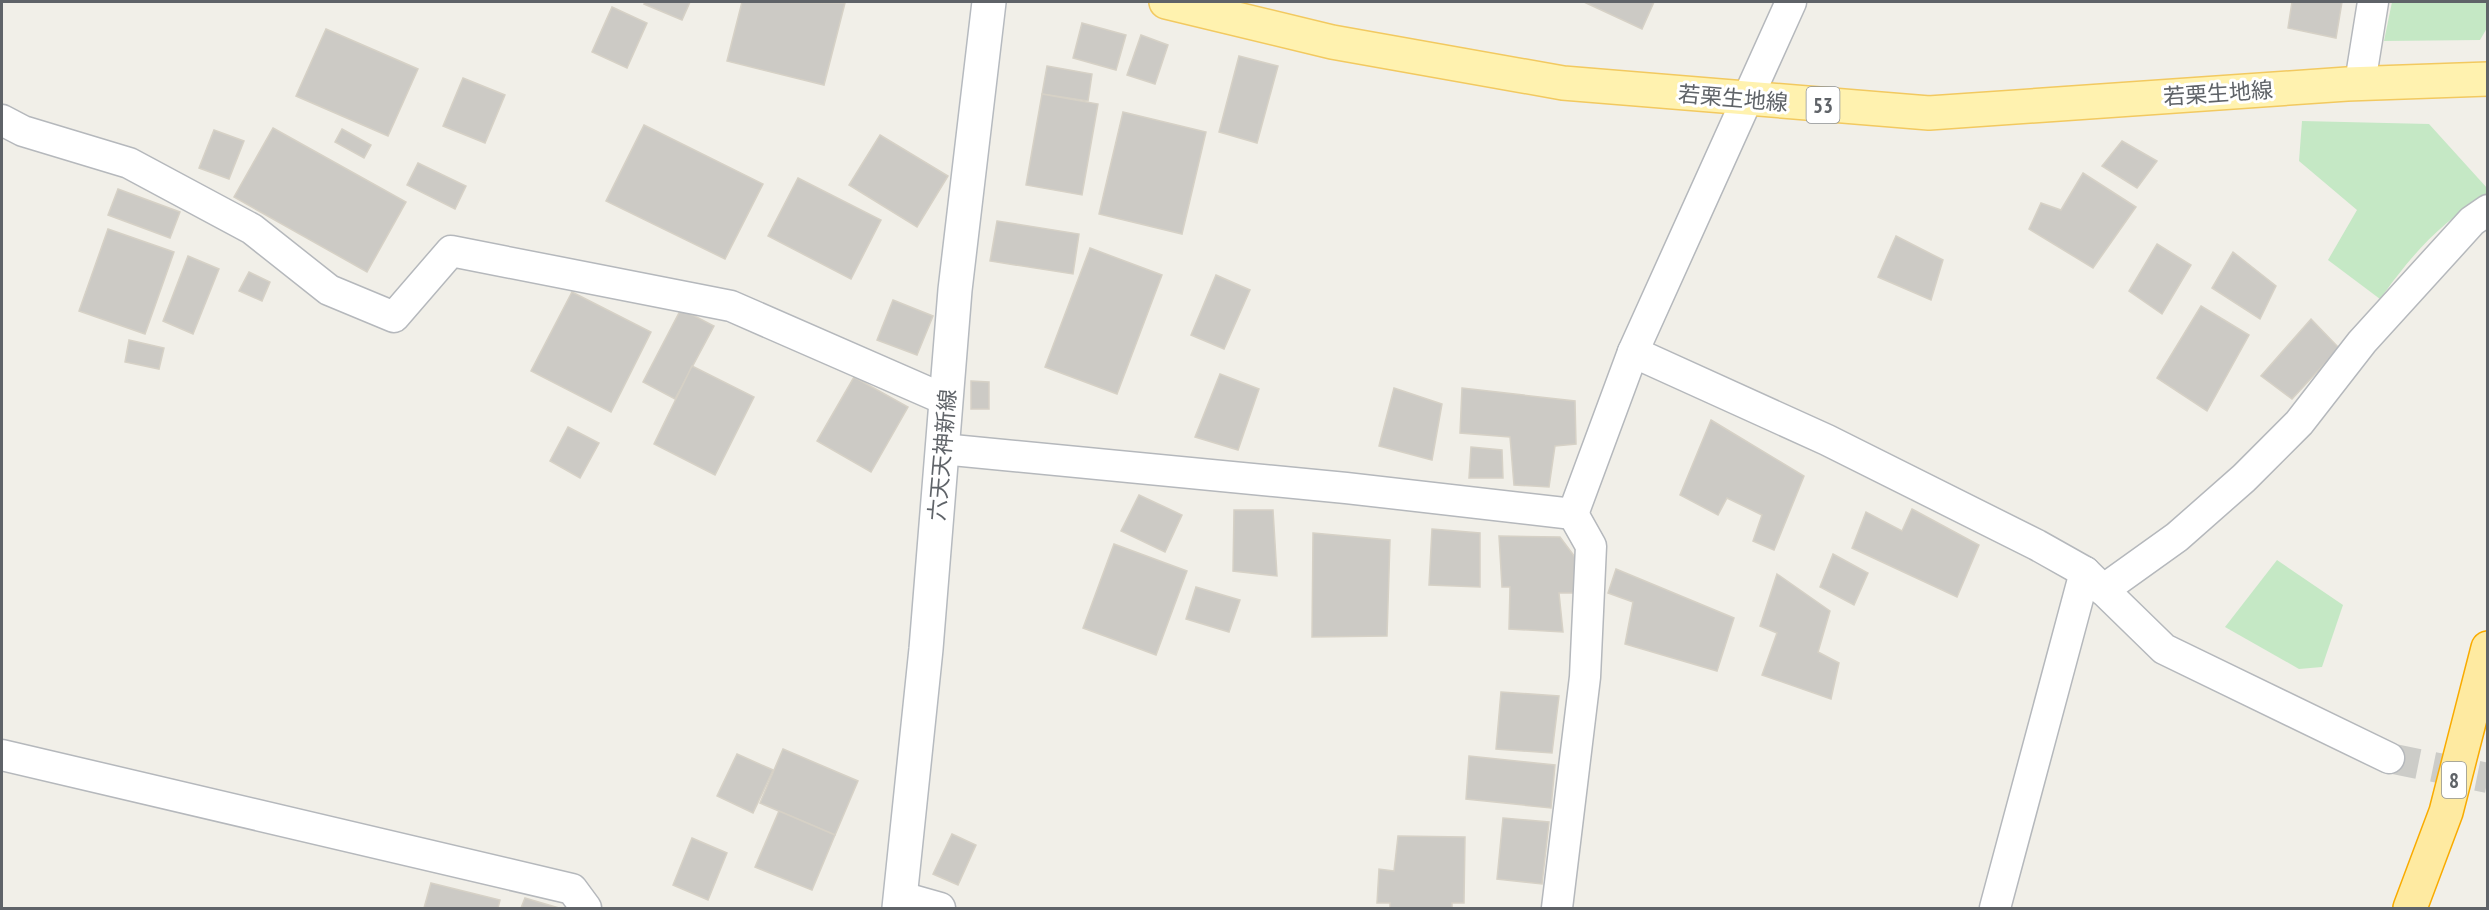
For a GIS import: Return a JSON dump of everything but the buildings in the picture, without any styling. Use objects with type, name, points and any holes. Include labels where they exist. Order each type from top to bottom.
[{"type":"highway","name":"8","points":[[2410,909],[2446,812],[2487,648]]},
{"type":"main road","name":"六天天神新線","points":[[900,903],[926,649],[955,290],[989,2]]},
{"type":"main road","name":"若栗生地線","points":[[1166,2],[1332,42],[1563,83],[1744,100],[1929,113],[2360,83],[2487,79]]},
{"type":"street","points":[[1557,909],[1585,677],[1591,546],[1573,514],[1633,352],[1744,100],[1791,2]]},
{"type":"street","points":[[2360,83],[2373,2]]},
{"type":"street","points":[[2,120],[23,131],[129,162],[252,229],[329,290],[394,317],[451,251],[732,306],[946,400]]},
{"type":"street","points":[[1995,909],[2094,581],[2177,537],[2252,470],[2299,423],[2362,342],[2472,220],[2487,210]]},
{"type":"street","points":[[1633,352],[1827,440],[2094,581],[2164,649],[2389,758]]},
{"type":"street","points":[[942,449],[1346,488],[1573,514]]},
{"type":"street","points":[[2,755],[572,889],[586,909]]},
{"type":"street","points":[[900,903],[940,909]]},
{"type":"green space","points":[[2392,2],[2487,2],[2487,28],[2480,40],[2384,41]]},
{"type":"green space","points":[[2302,121],[2429,124],[2487,188],[2487,194],[2454,217],[2428,240],[2380,299],[2328,260],[2357,210],[2299,161]]},
{"type":"green space","points":[[2277,560],[2343,605],[2322,667],[2299,669],[2225,627]]},
{"type":"tunnel","points":[[2389,758],[2488,778]]}]
